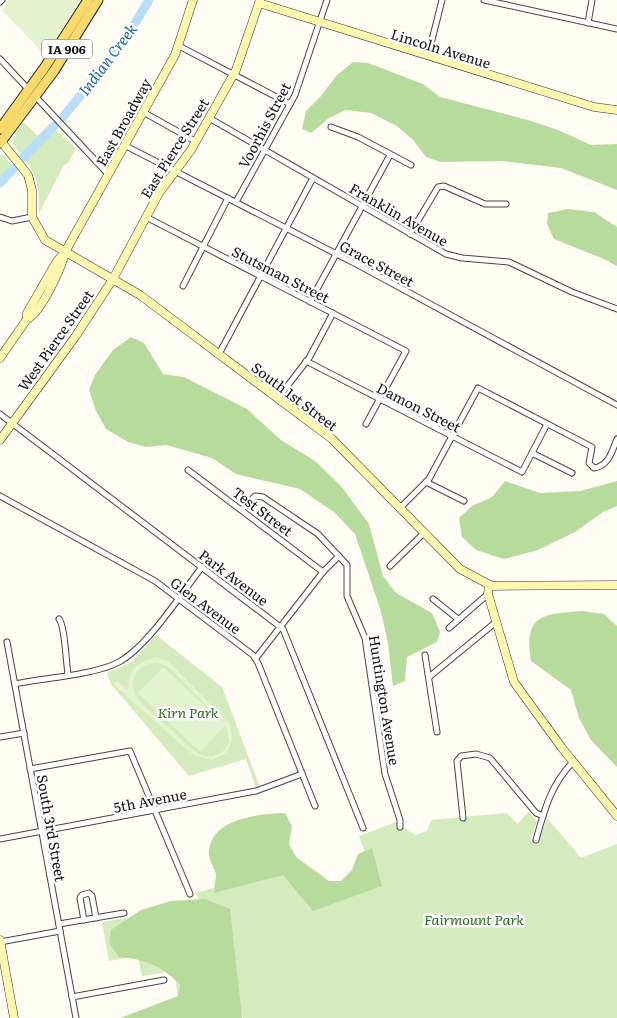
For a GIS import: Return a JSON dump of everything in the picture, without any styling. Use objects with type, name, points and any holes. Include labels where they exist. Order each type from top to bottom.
[{"type":"main road","name":"IA 906","points":[[74,29],[88,0]]},
{"type":"main road","name":"IA 906","points":[[0,142],[74,29],[98,0]]},
{"type":"main road","name":"East Broadway","points":[[0,358],[27,319],[32,317],[63,264],[65,252],[179,46],[193,0]]},
{"type":"main road","name":"Lincoln Avenue","points":[[260,2],[319,24],[428,57],[594,107],[617,110]]},
{"type":"main road","name":"East Pierce Street","points":[[113,278],[159,193],[195,141],[234,75],[260,2]]},
{"type":"main road","name":"IA 906","points":[[0,129],[32,93]]},
{"type":"main road","points":[[0,142],[25,169],[31,182],[32,217]]},
{"type":"main road","name":"South 1st Street","points":[[32,217],[41,236],[140,295],[332,439],[453,564],[489,585]]},
{"type":"main road","name":"West Pierce Street","points":[[0,440],[75,337],[113,278]]},
{"type":"main road","points":[[617,585],[489,585],[488,594],[514,682],[573,762],[617,816]]},
{"type":"main road","points":[[488,594],[498,586]]},
{"type":"main road","points":[[0,941],[14,1018]]},
{"type":"street","name":"Voorhis Street","points":[[236,202],[297,92],[327,0]]},
{"type":"street","points":[[428,57],[442,0]]},
{"type":"street","points":[[484,0],[617,29]]},
{"type":"street","points":[[588,23],[592,0]]},
{"type":"street","points":[[179,46],[290,104]]},
{"type":"street","points":[[0,58],[108,174]]},
{"type":"street","points":[[143,112],[195,141]]},
{"type":"street","name":"Franklin Avenue","points":[[209,118],[452,257],[509,262],[572,292],[617,309]]},
{"type":"street","points":[[331,127],[358,137],[411,165]]},
{"type":"street","name":"Grace Street","points":[[124,145],[336,253],[617,405]]},
{"type":"street","points":[[310,302],[390,155]]},
{"type":"street","points":[[219,354],[314,178]]},
{"type":"street","points":[[410,234],[436,189],[444,186],[485,204],[506,204]]},
{"type":"street","points":[[183,286],[228,198]]},
{"type":"street","points":[[1,220],[12,221],[32,217]]},
{"type":"street","name":"Stutsman Street","points":[[146,217],[406,351],[379,399]]},
{"type":"street","points":[[278,398],[306,361],[333,313]]},
{"type":"street","name":"Damon Street","points":[[306,361],[522,472],[532,453]]},
{"type":"street","points":[[400,508],[426,482],[478,388],[592,447],[590,466],[596,468],[604,464],[609,458],[617,439]]},
{"type":"street","points":[[366,424],[379,399]]},
{"type":"street","name":"Park Avenue","points":[[0,414],[280,627],[287,636],[363,828]]},
{"type":"street","points":[[547,424],[532,453],[572,473]]},
{"type":"street","name":"Test Street","points":[[188,470],[323,572]]},
{"type":"street","points":[[426,482],[464,501]]},
{"type":"street","name":"Glen Avenue","points":[[0,496],[149,577],[256,658]]},
{"type":"street","points":[[242,509],[255,496],[264,497],[302,521],[340,556],[323,572],[256,658],[315,806]]},
{"type":"street","points":[[390,566],[424,533]]},
{"type":"street","name":"Huntington Avenue","points":[[340,556],[347,565],[346,591],[349,605],[365,638],[385,774],[400,820],[400,827]]},
{"type":"street","points":[[14,684],[108,667],[127,657],[143,642],[202,567]]},
{"type":"street","points":[[449,628],[488,594]]},
{"type":"street","points":[[433,599],[458,619]]},
{"type":"street","points":[[58,619],[64,628],[68,674]]},
{"type":"street","points":[[429,676],[496,622]]},
{"type":"street","name":"South 3rd Street","points":[[7,642],[76,1018]]},
{"type":"street","points":[[425,655],[437,732]]},
{"type":"street","points":[[0,737],[24,733]]},
{"type":"street","points":[[30,769],[130,751],[190,894]]},
{"type":"street","points":[[463,818],[457,761],[462,756],[476,754],[493,760],[536,813],[543,816]]},
{"type":"street","points":[[536,840],[543,816],[558,780],[573,762]]},
{"type":"street","name":"5th Avenue","points":[[0,839],[256,791],[302,774]]},
{"type":"street","points":[[84,920],[80,898],[82,895],[89,894],[92,896],[96,918]]},
{"type":"street","points":[[59,924],[124,913]]},
{"type":"street","points":[[0,941],[60,931]]},
{"type":"street","points":[[72,997],[164,980]]},
{"type":"green space","points":[[9,0],[80,0],[46,56],[2,10]]},
{"type":"green space","points":[[353,62],[368,63],[423,84],[440,97],[528,120],[558,130],[591,145],[617,144],[617,190],[561,168],[501,161],[440,162],[426,157],[413,140],[397,126],[371,113],[346,110],[329,118],[311,133],[302,129],[306,111],[321,96],[336,76]]},
{"type":"green space","points":[[23,122],[39,137],[51,126],[76,148],[68,163],[64,165],[39,213],[37,181],[25,159],[11,142]]},
{"type":"green space","points":[[2,154],[16,169],[0,184],[0,156]]},
{"type":"green space","points":[[568,209],[594,212],[617,227],[617,266],[554,239],[547,224],[548,213]]},
{"type":"green space","points":[[131,337],[144,343],[163,374],[184,377],[247,409],[281,440],[315,461],[341,486],[369,524],[383,576],[396,593],[432,613],[440,632],[437,642],[407,657],[405,681],[393,686],[388,643],[381,612],[355,534],[334,512],[300,489],[236,474],[212,458],[166,445],[146,447],[128,442],[106,429],[96,411],[89,390],[95,375],[113,350]]},
{"type":"green space","points":[[505,481],[540,493],[580,491],[617,481],[617,506],[603,512],[575,532],[538,550],[504,559],[476,550],[462,537],[459,518],[472,506],[492,497]]},
{"type":"green space","points":[[582,611],[604,614],[617,626],[617,767],[591,740],[579,718],[571,690],[531,661],[529,645],[533,625],[539,620],[556,613]]},
{"type":"green space","name":"Kirn Park","points":[[156,635],[222,687],[261,790],[257,791],[246,759],[189,776],[111,684],[107,673],[132,662]]},
{"type":"green space","points":[[157,657],[169,662],[230,724],[232,740],[226,753],[212,760],[193,755],[113,684],[117,681],[128,690],[128,683],[132,672],[140,664]],"holes":[[[159,663],[170,668],[225,725],[163,667],[138,693],[200,752],[226,725],[229,742],[220,754],[205,756],[196,752],[138,698],[133,682],[140,668],[149,664]]]},
{"type":"green space","name":"Fairmount Park","points":[[528,812],[537,821],[531,838],[538,844],[547,818],[581,858],[617,844],[617,1018],[243,1018],[233,992],[179,1003],[174,971],[142,976],[138,956],[109,961],[102,922],[194,907],[200,904],[196,893],[286,866],[315,904],[375,880],[359,836],[396,822],[415,835],[427,831],[431,820],[506,813],[518,824]]},
{"type":"green space","points":[[285,813],[292,826],[289,844],[296,857],[329,881],[341,881],[352,870],[358,854],[372,848],[382,886],[313,911],[283,875],[214,893],[216,874],[209,852],[212,841],[218,832],[238,820]]},
{"type":"green space","points":[[205,899],[230,909],[242,1018],[120,1018],[178,996],[180,985],[160,968],[145,962],[119,957],[110,944],[111,930],[141,910],[171,901]]},
{"type":"waterway","name":"Indian Creek","points":[[63,117],[125,40],[149,0]]},
{"type":"waterway","name":"Indian Creek","points":[[23,158],[54,126]]},
{"type":"waterway","name":"Indian Creek","points":[[0,183],[14,168]]}]
